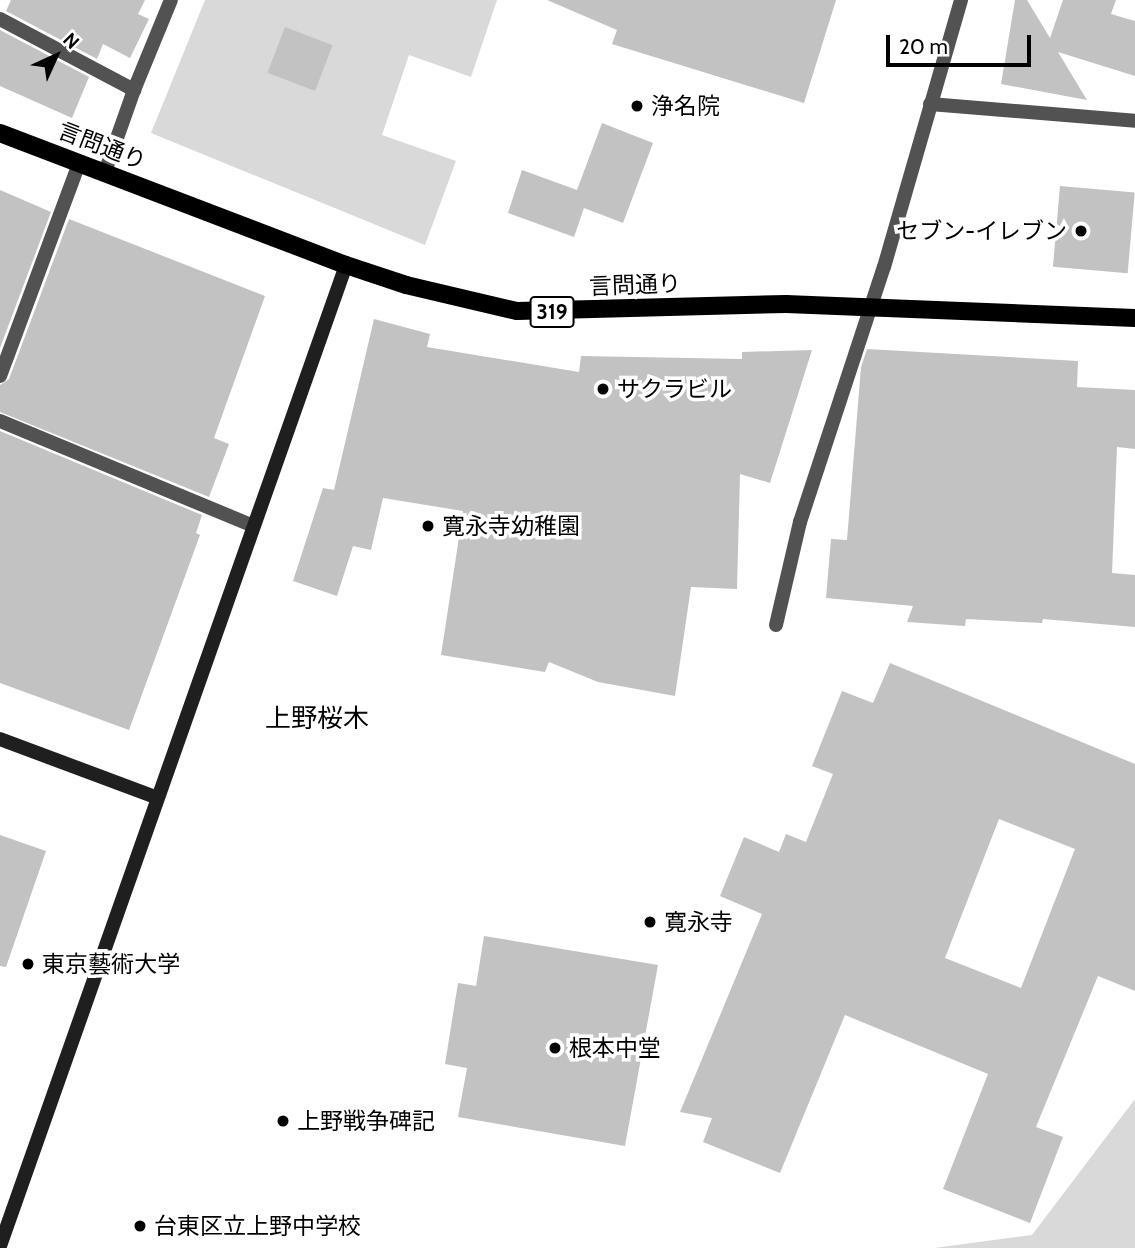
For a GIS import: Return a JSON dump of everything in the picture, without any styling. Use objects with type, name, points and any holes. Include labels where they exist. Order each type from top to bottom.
[{"type":"main road","name":"言問通り","points":[[0,133],[346,265],[406,285],[517,311],[869,306],[1135,318]]},
{"type":"street","points":[[105,172],[134,90],[171,0]]},
{"type":"street","points":[[776,625],[800,522],[869,306],[961,0]]},
{"type":"street","points":[[0,19],[134,90]]},
{"type":"street","points":[[930,104],[1135,121]]},
{"type":"street","points":[[0,376],[79,164]]},
{"type":"street","points":[[0,1246],[155,797],[346,265]]},
{"type":"street","points":[[0,421],[253,526]]},
{"type":"street","points":[[0,739],[155,797]]},
{"type":"shaded area","points":[[205,0],[497,0],[471,77],[409,55],[382,135],[456,161],[425,245],[151,133]]},
{"type":"shaded area","points":[[1135,1099],[1135,1248],[934,1248],[1032,1235]]},
{"type":"building","points":[[11,0],[145,0],[138,14],[149,19],[130,58],[103,44],[97,59],[6,11]]},
{"type":"building","points":[[547,0],[836,0],[804,103],[612,44],[617,30]]},
{"type":"building","points":[[1015,0],[1027,0],[1050,38],[1063,0],[1116,0],[1111,14],[1135,21],[1135,76],[1058,52],[1087,100],[1001,84]]},
{"type":"building","points":[[285,27],[333,45],[315,91],[267,73]]},
{"type":"building","points":[[0,30],[89,77],[72,118],[0,86]]},
{"type":"building","points":[[602,123],[653,143],[623,223],[584,208],[574,237],[508,213],[522,170],[577,190]]},
{"type":"building","points":[[1060,186],[1135,193],[1128,273],[1053,267]]},
{"type":"building","points":[[0,190],[51,212],[0,348]]},
{"type":"building","points":[[69,219],[265,296],[214,438],[229,444],[209,497],[0,412],[0,385],[9,379]]},
{"type":"building","points":[[374,319],[430,334],[427,347],[579,372],[581,356],[742,359],[742,352],[812,350],[770,483],[740,474],[737,589],[691,587],[675,696],[598,682],[549,662],[545,672],[441,655],[463,511],[383,498],[371,550],[353,546],[337,596],[293,581],[323,488],[334,490]]},
{"type":"building","points":[[867,349],[1078,361],[1077,387],[1135,390],[1135,449],[1117,447],[1112,573],[1135,575],[1135,627],[1043,619],[1042,623],[966,619],[965,626],[907,622],[913,606],[826,598],[831,539],[847,540],[861,367]]},
{"type":"building","points":[[0,431],[202,515],[196,533],[200,535],[129,730],[0,683]]},
{"type":"building","points":[[890,663],[1135,764],[1135,991],[1098,976],[1036,1127],[1063,1137],[1030,1223],[943,1189],[988,1074],[845,1015],[780,1173],[703,1142],[712,1118],[680,1112],[762,914],[720,896],[744,837],[779,852],[786,834],[806,842],[833,774],[812,766],[842,691],[873,703]],"holes":[[[999,819],[1075,849],[1021,988],[945,958]]]},
{"type":"building","points":[[0,835],[46,851],[6,967],[0,966]]},
{"type":"building","name":"根本中堂","points":[[484,936],[658,965],[625,1146],[458,1117],[467,1068],[445,1064],[458,983],[476,986]]},
{"type":"place","name":"浄名院","points":[[637,106]]},
{"type":"place","name":"セブン-イレブン","points":[[1081,231]]},
{"type":"place","name":"サクラビル","points":[[603,389]]},
{"type":"place","name":"寛永寺幼稚園","points":[[428,526]]},
{"type":"place","name":"寛永寺","points":[[650,922]]},
{"type":"place","name":"東京藝術大学","points":[[28,964]]},
{"type":"place","name":"根本中堂","points":[[555,1048]]},
{"type":"place","name":"上野戦争碑記","points":[[283,1121]]},
{"type":"place","name":"台東区立上野中学校","points":[[140,1226]]},
{"type":"district","name":"上野桜木","points":[[317,719]]}]
